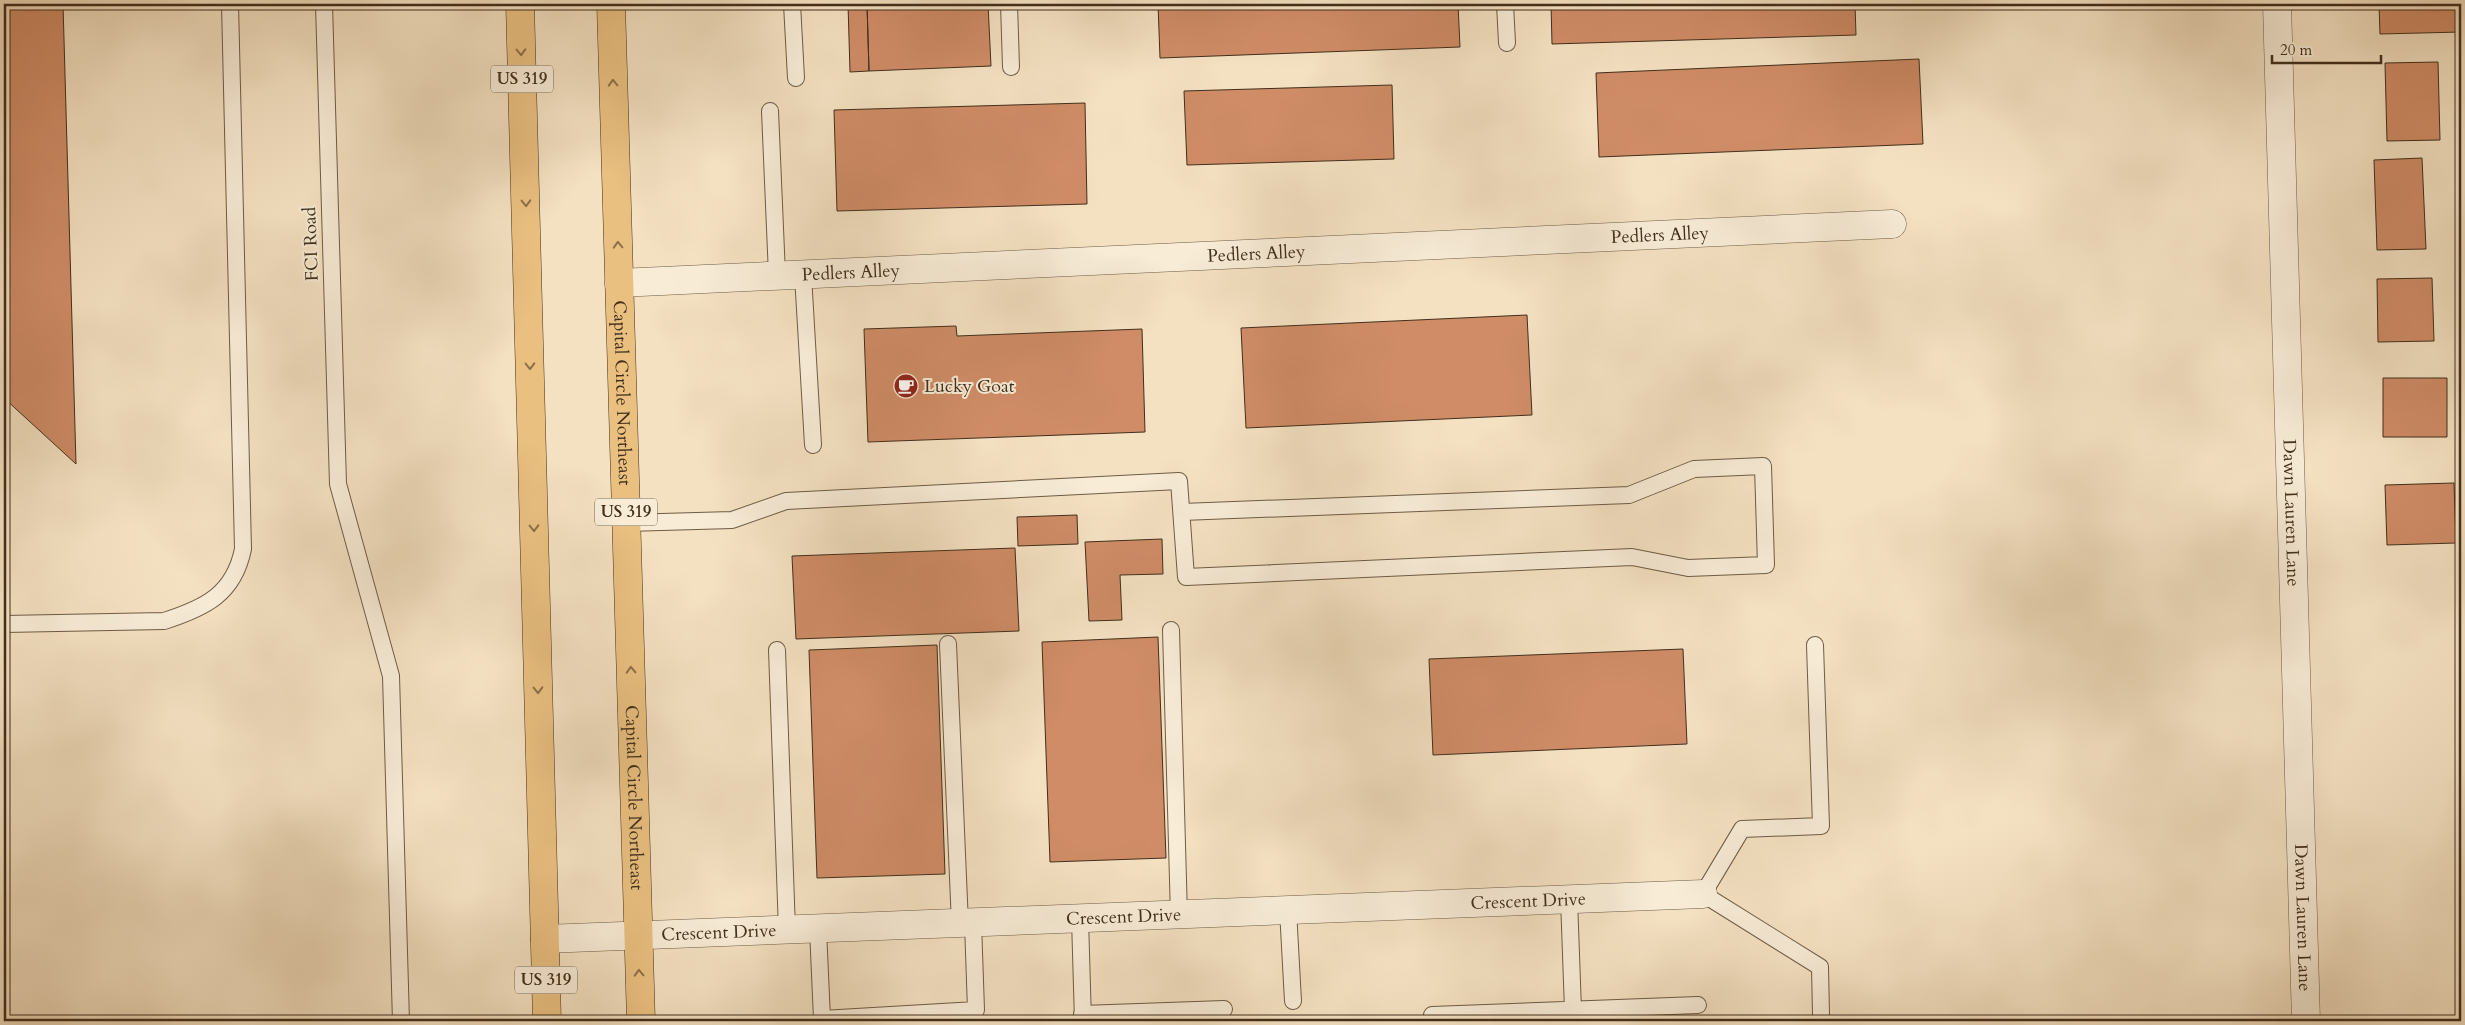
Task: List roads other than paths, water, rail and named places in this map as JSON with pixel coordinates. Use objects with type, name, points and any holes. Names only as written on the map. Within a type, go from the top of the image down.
[{"type":"main road","name":"US 319","points":[[520,4],[547,1021]]},
{"type":"main road","name":"Capital Circle Northeast","points":[[611,4],[641,1021]]},
{"type":"street","name":"Dawn Lauren Lane","points":[[2277,4],[2306,1021]]},
{"type":"street","name":"Pedlers Alley","points":[[619,283],[1892,224]]},
{"type":"street","name":"Crescent Drive","points":[[545,939],[1179,916],[1703,894]]},
{"type":"lane","points":[[4,624],[164,621],[189,613],[211,602],[229,585],[240,566],[244,548],[230,4]]},
{"type":"lane","name":"FCI Road","points":[[324,4],[338,484],[391,676],[401,1021]]},
{"type":"lane","points":[[792,4],[796,78]]},
{"type":"lane","points":[[1009,4],[1010,67]]},
{"type":"lane","points":[[1505,4],[1507,43]]},
{"type":"lane","points":[[770,111],[813,445]]},
{"type":"lane","points":[[626,523],[732,520],[786,501],[1179,481],[1186,577],[1632,557],[1688,568],[1766,565],[1763,466],[1694,469],[1629,495],[1182,512]]},
{"type":"lane","points":[[1171,630],[1179,916]]},
{"type":"lane","points":[[818,929],[822,1019],[976,1010],[966,923],[948,644]]},
{"type":"lane","points":[[1815,645],[1821,826],[1742,829],[1703,894],[1820,967],[1821,1014]]},
{"type":"lane","points":[[777,650],[787,930]]},
{"type":"lane","points":[[1569,899],[1573,1010]]},
{"type":"lane","points":[[1288,910],[1293,1001]]},
{"type":"lane","points":[[1080,919],[1082,1017],[1224,1009]]},
{"type":"lane","points":[[1432,1015],[1698,1005]]},
{"type":"place","name":"Lucky Goat","points":[[906,386]]}]
